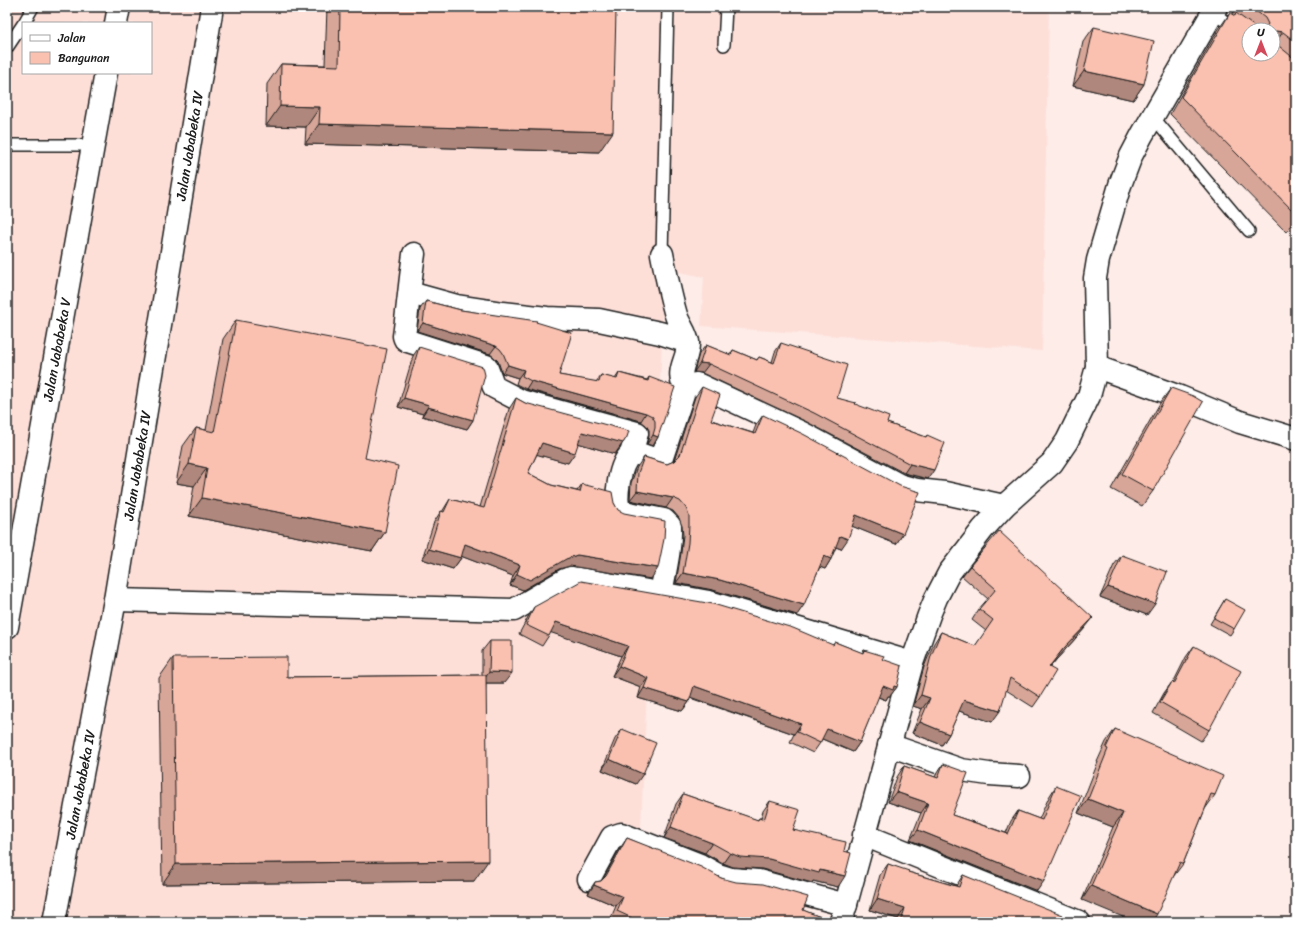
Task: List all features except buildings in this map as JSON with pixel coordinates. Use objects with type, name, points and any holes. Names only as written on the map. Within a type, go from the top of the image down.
[{"type":"street","points":[[116,22],[119,7]]},
{"type":"street","name":"Jalan Jababeka IV","points":[[54,922],[115,600],[212,7]]},
{"type":"street","points":[[589,878],[612,837],[621,834],[700,865],[718,875],[759,881],[844,913],[912,663],[928,616],[950,573],[968,547],[1004,506],[1052,463],[1067,441],[1089,396],[1096,367],[1095,278],[1098,260],[1120,185],[1135,149],[1215,9]]},
{"type":"street","name":"Jalan Jababeka V","points":[[7,627],[10,591],[106,74]]},
{"type":"street","points":[[414,254],[404,336],[405,339],[486,366],[494,387],[521,401],[637,433],[631,454],[623,463],[617,503],[619,511],[664,520],[670,526],[671,536],[668,559],[661,593]]},
{"type":"street","points":[[662,254],[676,316],[686,334],[688,342],[681,374],[685,388]]},
{"type":"street","points":[[410,293],[457,306],[503,313],[547,318],[599,320],[660,333],[688,342]]},
{"type":"street","points":[[1096,367],[1180,397],[1240,422],[1296,439]]},
{"type":"street","points":[[631,454],[639,454],[659,461],[661,460],[685,388],[690,385],[697,384],[747,407],[758,414],[802,433],[899,485],[917,490],[945,493],[1004,506]]},
{"type":"street","points":[[115,600],[514,610],[570,578],[709,602],[912,663]]},
{"type":"street","points":[[889,745],[961,770],[1019,776]]},
{"type":"street","points":[[864,836],[1079,922]]},
{"type":"lane","points":[[24,22],[34,7]]},
{"type":"lane","points":[[662,254],[668,7]]},
{"type":"lane","points":[[724,45],[726,7]]},
{"type":"lane","points":[[1215,9],[1241,33]]},
{"type":"lane","points":[[7,48],[22,26]]},
{"type":"lane","points":[[1153,117],[1249,231]]},
{"type":"lane","points":[[7,146],[92,145]]},
{"type":"shaded area","points":[[7,7],[1049,7],[1042,351],[701,326],[704,277],[665,269],[637,922],[7,922]]},
{"type":"shaded area","points":[[1296,188],[1296,234],[1279,224]]}]
